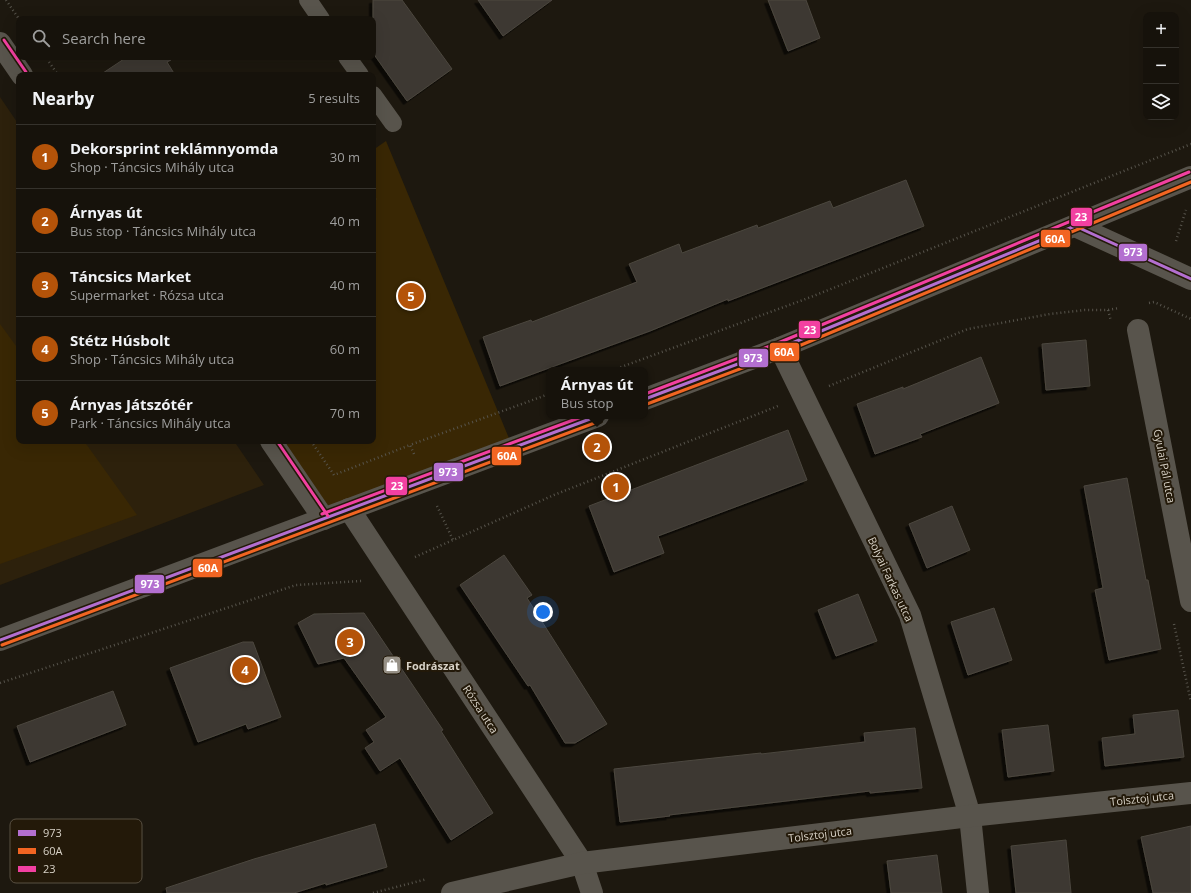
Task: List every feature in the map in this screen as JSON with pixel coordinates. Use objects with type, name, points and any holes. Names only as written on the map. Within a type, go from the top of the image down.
[{"type":"street","points":[[0,43],[20,72]]},
{"type":"street","points":[[648,397],[780,348],[1191,177]]},
{"type":"street","points":[[1075,226],[1191,279]]},
{"type":"street","name":"Gyulai Pál utca","points":[[1138,330],[1191,601]]},
{"type":"street","name":"Bolyai Farkas utca","points":[[780,348],[910,615],[970,816],[978,893]]},
{"type":"street","points":[[0,640],[590,419]]},
{"type":"street","points":[[274,444],[324,519]]},
{"type":"street","name":"Rózsa utca","points":[[349,509],[582,863],[592,893]]},
{"type":"street","name":"Tolsztoj utca","points":[[452,893],[582,863],[970,816],[1191,793]]},
{"type":"lane","points":[[308,0],[319,16]]},
{"type":"lane","points":[[349,60],[358,72]]},
{"type":"lane","points":[[376,99],[393,123]]},
{"type":"path","points":[[6,0],[17,16]]},
{"type":"path","points":[[47,60],[56,72]]},
{"type":"path","points":[[622,367],[811,297],[1191,144]]},
{"type":"path","points":[[1180,211],[1186,208]]},
{"type":"path","points":[[1146,304],[1154,302],[1191,319]]},
{"type":"path","points":[[0,683],[296,585],[370,581],[388,569],[554,495],[968,329],[1050,314],[1123,308]]},
{"type":"path","points":[[313,444],[334,475],[410,445]]},
{"type":"shaded area","points":[[0,97],[16,121],[16,444],[236,444],[264,485],[0,585]]},
{"type":"shaded area","points":[[386,141],[513,448],[324,519],[273,444],[376,444],[376,148]]},
{"type":"shaded area","points":[[0,324],[16,346],[16,444],[86,444],[137,515],[0,564]]},
{"type":"building","points":[[373,0],[402,0],[452,69],[407,101],[376,57],[376,16],[373,16]]},
{"type":"building","points":[[478,0],[552,0],[503,36]]},
{"type":"building","points":[[768,0],[806,0],[820,38],[788,51]]},
{"type":"building","points":[[122,60],[171,60],[167,62],[173,72],[104,72]]},
{"type":"building","points":[[906,180],[924,226],[728,301],[728,299],[650,331],[552,367],[546,367],[546,369],[500,386],[483,337],[531,320],[532,322],[637,282],[629,264],[679,244],[682,253],[757,225],[758,228],[830,201],[833,208]]},
{"type":"building","points":[[1086,340],[1090,386],[1046,390],[1042,344]]},
{"type":"building","points":[[981,357],[999,403],[920,434],[922,437],[875,454],[857,404],[903,387],[903,389]]},
{"type":"building","points":[[788,430],[807,480],[658,536],[664,553],[614,572],[589,506]]},
{"type":"building","points":[[1127,478],[1146,580],[1148,580],[1161,649],[1109,660],[1095,590],[1103,588],[1084,486]]},
{"type":"building","points":[[952,506],[970,550],[927,568],[909,524]]},
{"type":"building","points":[[504,555],[532,595],[527,598],[607,724],[575,743],[565,743],[530,685],[528,686],[460,585]]},
{"type":"building","points":[[858,594],[877,641],[836,656],[818,610]]},
{"type":"building","points":[[994,608],[1012,660],[968,675],[951,622]]},
{"type":"building","points":[[364,613],[443,730],[441,731],[493,813],[451,840],[400,758],[380,771],[365,748],[374,742],[366,730],[386,717],[344,658],[318,664],[298,623],[314,614]]},
{"type":"building","points":[[243,642],[253,642],[281,717],[248,729],[246,724],[198,742],[170,668]]},
{"type":"building","points":[[113,691],[126,725],[30,762],[17,726]]},
{"type":"building","points":[[1178,710],[1184,757],[1105,766],[1102,738],[1135,734],[1133,715]]},
{"type":"building","points":[[1048,725],[1054,771],[1008,777],[1002,730]]},
{"type":"building","points":[[915,728],[922,788],[870,793],[870,791],[620,822],[614,769],[865,742],[864,733]]},
{"type":"building","points":[[375,824],[387,867],[294,893],[167,893],[166,888],[254,859]]},
{"type":"building","points":[[1191,826],[1191,893],[1153,893],[1141,837]]},
{"type":"building","points":[[1066,840],[1071,893],[1016,893],[1011,846]]},
{"type":"building","points":[[937,855],[942,893],[891,893],[887,861]]},
{"type":"transit line","name":"23","points":[[4,40],[16,57]]},
{"type":"transit line","name":"23","points":[[18,60],[26,72]]},
{"type":"transit line","name":"23","points":[[648,393],[778,343],[1189,172]]},
{"type":"transit line","name":"60A","points":[[648,404],[782,353],[1191,182]]},
{"type":"transit line","name":"973","points":[[1075,226],[1191,279]]},
{"type":"transit line","name":"973","points":[[648,398],[780,348],[1075,226]]},
{"type":"transit line","name":"23","points":[[322,514],[576,419]]},
{"type":"transit line","name":"973","points":[[0,640],[590,419]]},
{"type":"transit line","name":"60A","points":[[2,645],[600,421]]},
{"type":"transit line","name":"23","points":[[279,444],[328,516]]},
{"type":"place","name":"Árnyas Játszótér","points":[[411,296]]},
{"type":"place","name":"Árnyas út","points":[[597,447]]},
{"type":"place","name":"Dekorsprint reklámnyomda","points":[[616,487]]},
{"type":"place","name":"Táncsics Market","points":[[350,642]]},
{"type":"place","name":"Fodrászat","points":[[392,665]]},
{"type":"place","name":"Stétz Húsbolt","points":[[245,670]]}]
